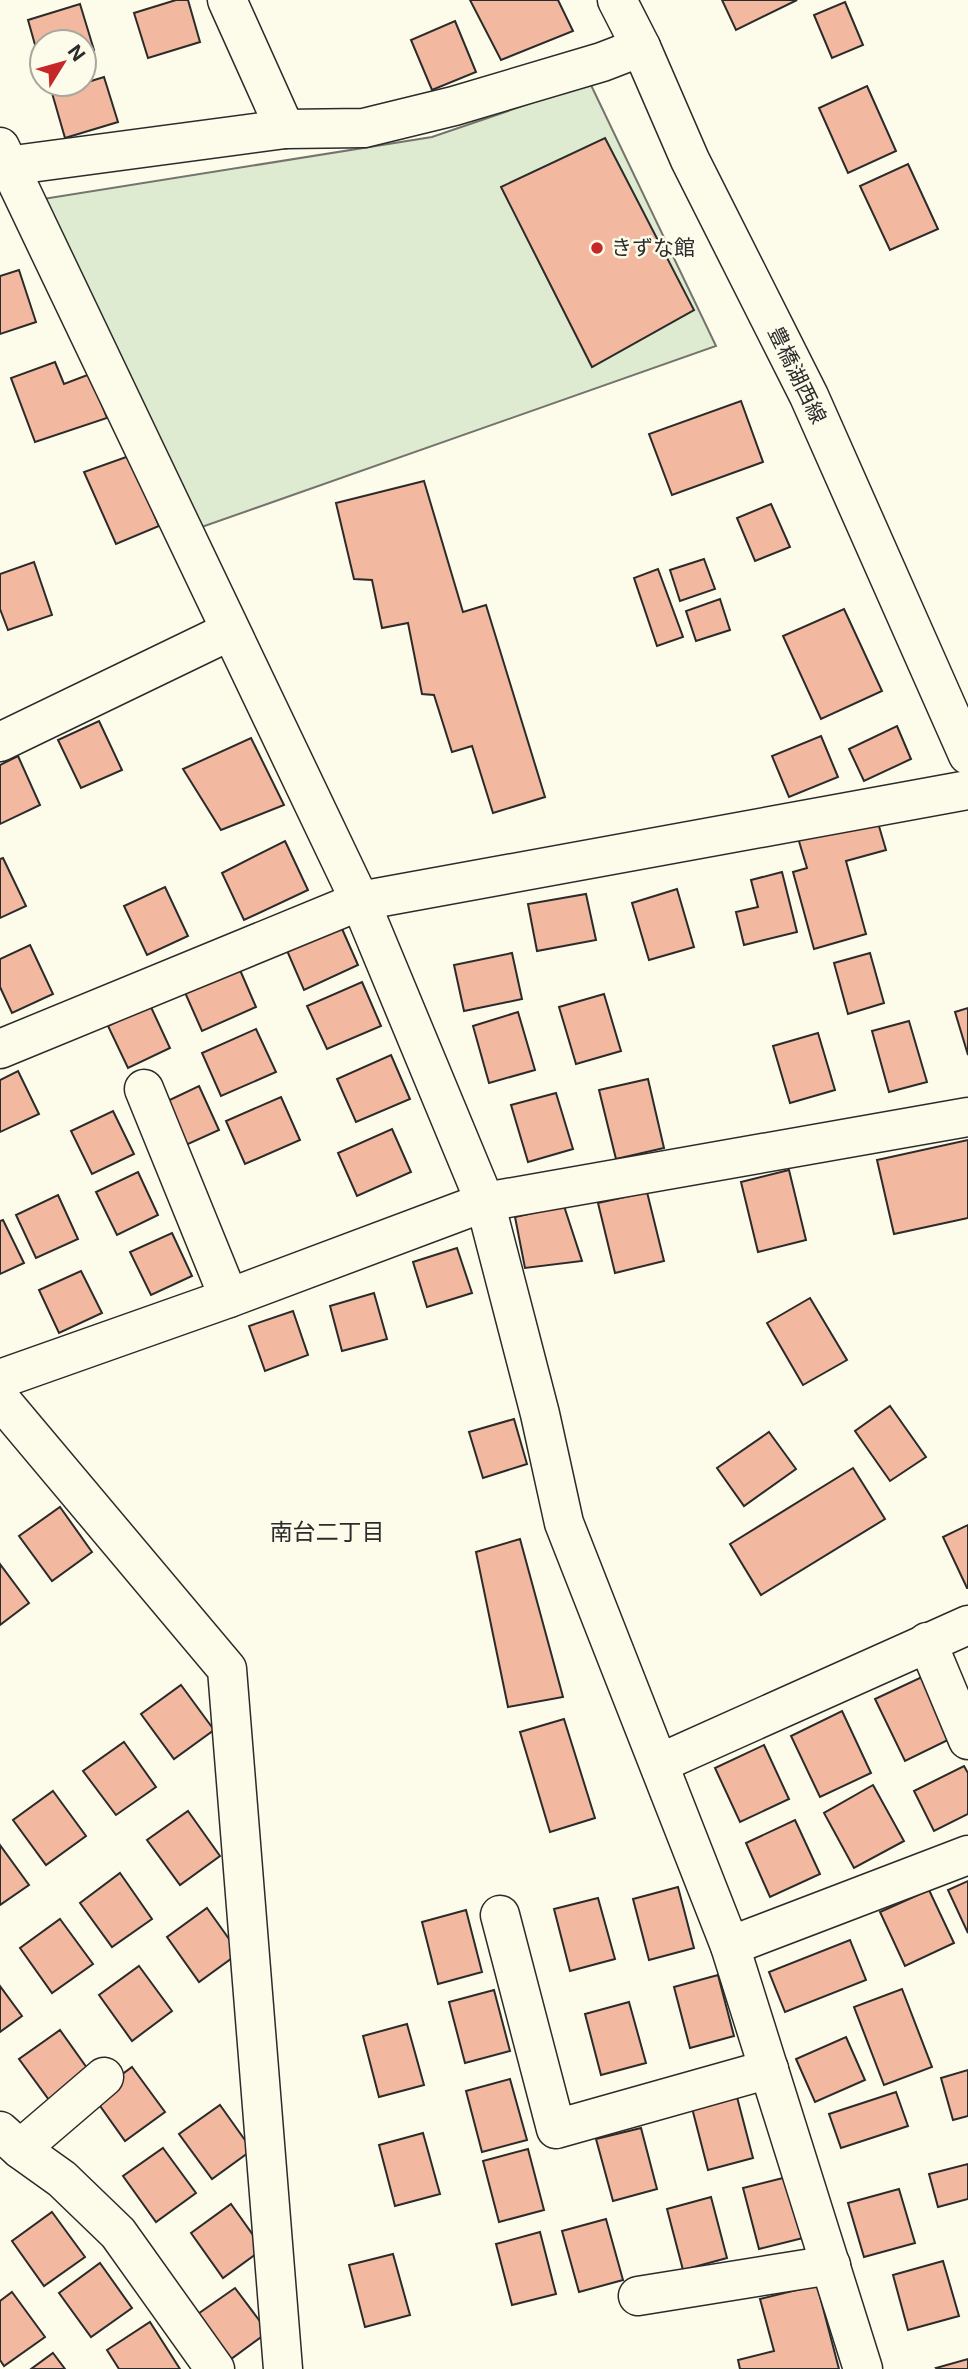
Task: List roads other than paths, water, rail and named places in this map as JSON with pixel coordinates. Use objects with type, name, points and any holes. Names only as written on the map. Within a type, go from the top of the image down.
[{"type":"street","points":[[227,0],[285,129]]},
{"type":"street","name":"豊橋湖西線","points":[[617,0],[641,47],[690,160],[809,396],[968,755]]},
{"type":"street","points":[[641,47],[602,62],[468,102],[364,128],[285,129],[3,160],[360,901],[485,1202],[540,1414],[564,1523],[730,1946],[863,2369]]},
{"type":"street","points":[[0,742],[230,631]]},
{"type":"street","points":[[0,1049],[360,901],[968,790]]},
{"type":"street","points":[[144,1089],[229,1298]]},
{"type":"street","points":[[283,2369],[227,1669],[1,1397],[229,1298],[485,1202],[968,1117]]},
{"type":"street","points":[[660,1763],[968,1625]]},
{"type":"street","points":[[927,1642],[968,1740]]},
{"type":"street","points":[[730,1946],[968,1855]]},
{"type":"street","points":[[500,1915],[556,2129],[769,2069]]},
{"type":"street","points":[[104,2077],[10,2140],[62,2179],[118,2233],[215,2369]]},
{"type":"street","points":[[638,2296],[831,2265]]},
{"type":"place","name":"きずな館","points":[[597,248]]},
{"type":"district","name":"南台二丁目","points":[[327,1532]]}]
